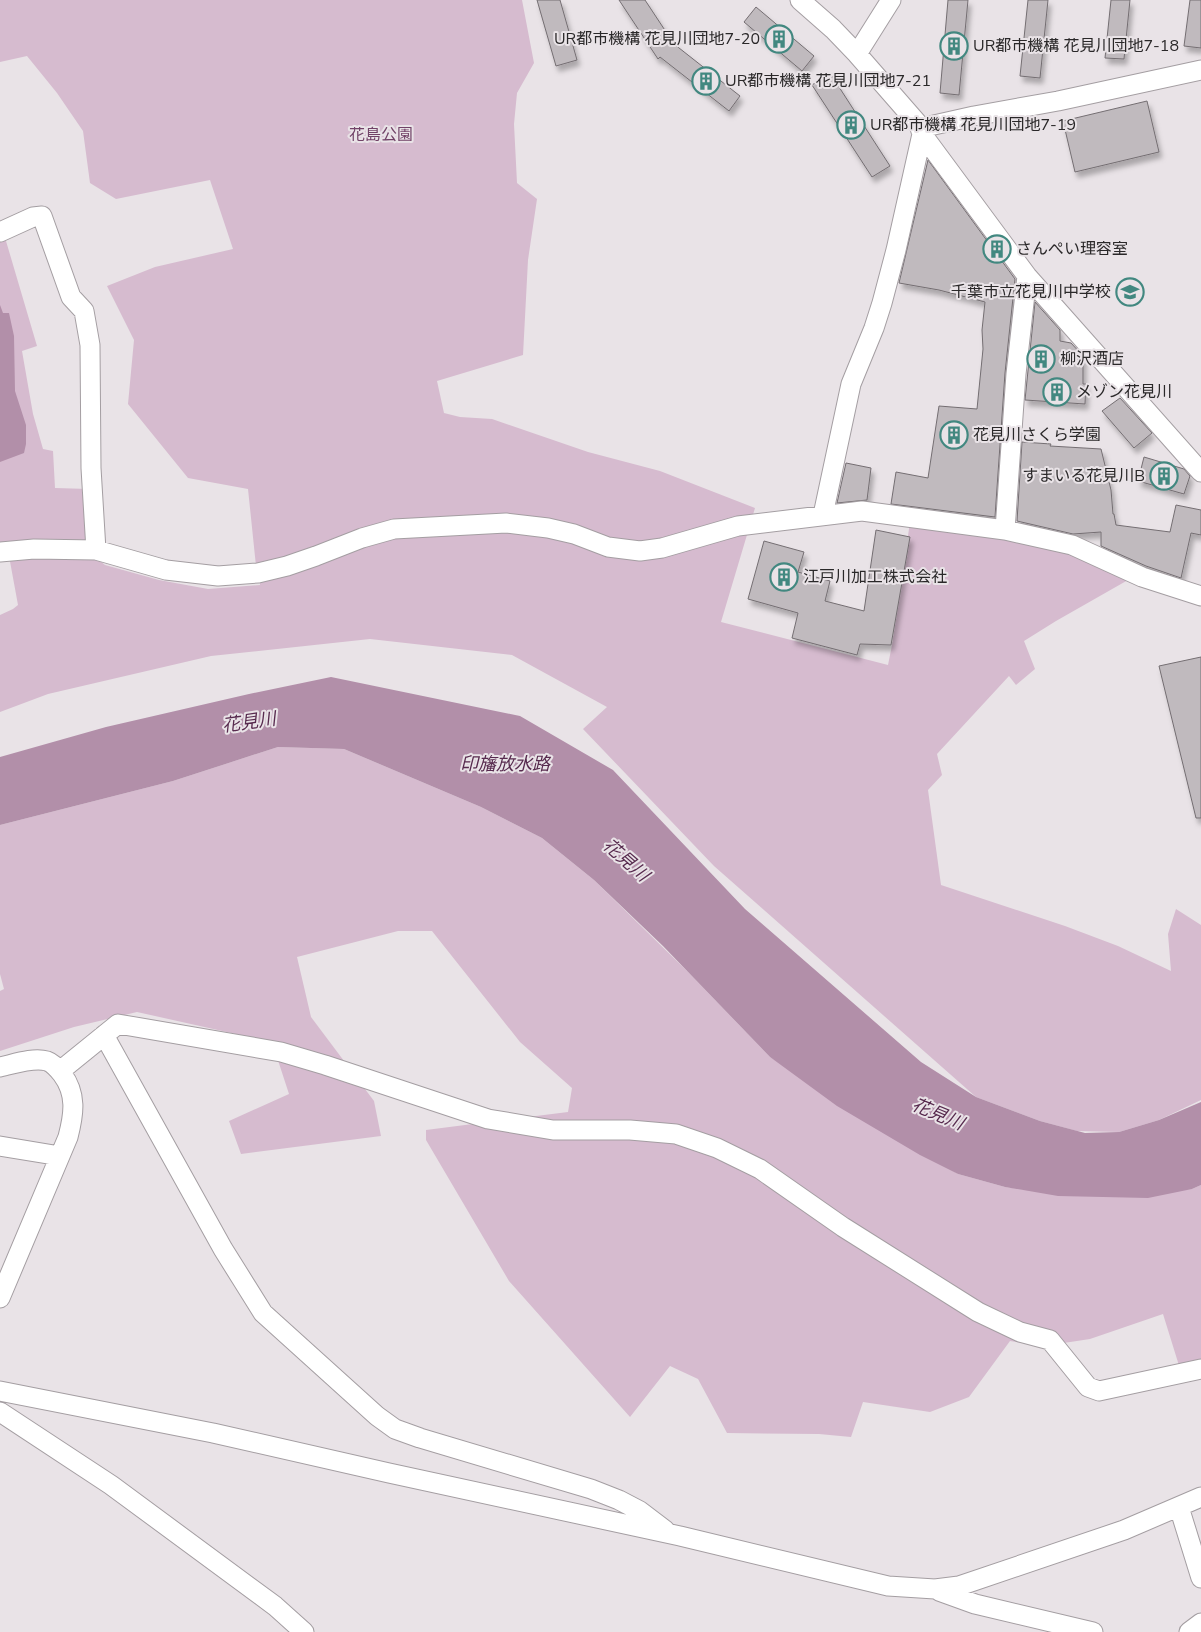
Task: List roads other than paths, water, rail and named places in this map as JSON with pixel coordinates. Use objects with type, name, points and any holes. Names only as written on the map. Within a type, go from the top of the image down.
[{"type":"street","points":[[800,0],[857,54],[920,129],[1027,276],[1201,472]]},
{"type":"street","points":[[857,54],[891,0]]},
{"type":"street","points":[[824,515],[851,384],[874,328],[896,250],[920,129],[925,126],[1058,101],[1201,70]]},
{"type":"street","points":[[0,232],[33,217],[42,216],[71,297],[84,311],[90,345],[91,468],[96,550]]},
{"type":"street","points":[[1005,530],[1016,374],[1027,276]]},
{"type":"street","points":[[0,552],[34,549],[96,550],[166,570],[218,576],[258,573],[287,566],[362,538],[394,529],[506,523],[548,528],[574,534],[608,547],[640,551],[662,548],[738,526],[862,511],[1005,530],[1072,545],[1142,577],[1201,596]]},
{"type":"street","points":[[60,1071],[118,1024],[281,1052],[498,1120],[553,1130],[630,1130],[676,1134],[717,1148],[760,1169],[843,1227],[978,1312],[1020,1332],[1050,1340],[1088,1387],[1099,1390],[1201,1369]]},
{"type":"street","points":[[104,1035],[213,1232],[263,1313],[377,1416],[395,1429],[420,1438],[591,1489],[619,1500],[640,1511],[669,1533]]},
{"type":"street","points":[[0,1067],[33,1061],[48,1061],[60,1071],[71,1088],[74,1102],[74,1116],[70,1130],[0,1298]]},
{"type":"street","points":[[0,1146],[60,1156]]},
{"type":"street","points":[[0,1391],[213,1433],[388,1473],[669,1533],[888,1586],[935,1589],[959,1586],[1124,1530],[1201,1497]]},
{"type":"street","points":[[0,1412],[112,1484],[275,1606],[304,1632]]},
{"type":"street","points":[[1179,1507],[1201,1578]]},
{"type":"street","points":[[935,1589],[975,1604],[1093,1632]]},
{"type":"street","points":[[1189,1632],[1201,1623]]},
{"type":"water","points":[[0,305],[3,313],[9,313],[14,336],[15,391],[26,425],[26,444],[24,453],[0,462]]},
{"type":"water","name":"印旛放水路","points":[[331,677],[520,716],[613,770],[745,909],[921,1062],[976,1097],[1040,1121],[1085,1133],[1119,1132],[1159,1120],[1201,1102],[1201,1185],[1192,1189],[1148,1198],[1058,1196],[1005,1187],[958,1174],[920,1155],[837,1106],[770,1057],[663,946],[594,880],[542,838],[481,807],[344,749],[278,747],[173,781],[0,825],[0,757],[106,727]]},
{"type":"place","name":"UR都市機構 花見川団地7-20","points":[[779,39]]},
{"type":"place","name":"UR都市機構 花見川団地7-18","points":[[954,46]]},
{"type":"place","name":"UR都市機構 花見川団地7-21","points":[[706,81]]},
{"type":"place","name":"UR都市機構 花見川団地7-19","points":[[851,125]]},
{"type":"place","name":"さんぺい理容室","points":[[997,249]]},
{"type":"place","name":"千葉市立花見川中学校","points":[[1130,292]]},
{"type":"place","name":"柳沢酒店","points":[[1041,359]]},
{"type":"place","name":"メゾン花見川","points":[[1057,392]]},
{"type":"place","name":"花見川さくら学園","points":[[954,435]]},
{"type":"place","name":"すまいる花見川B","points":[[1164,476]]},
{"type":"place","name":"江戸川加工株式会社","points":[[784,577]]},
{"type":"park label","name":"花島公園","points":[[381,135]]},
{"type":"water label","name":"花見川","points":[[249,722]]},
{"type":"water label","name":"花見川","points":[[626,860]]},
{"type":"water label","name":"花見川","points":[[938,1114]]}]
